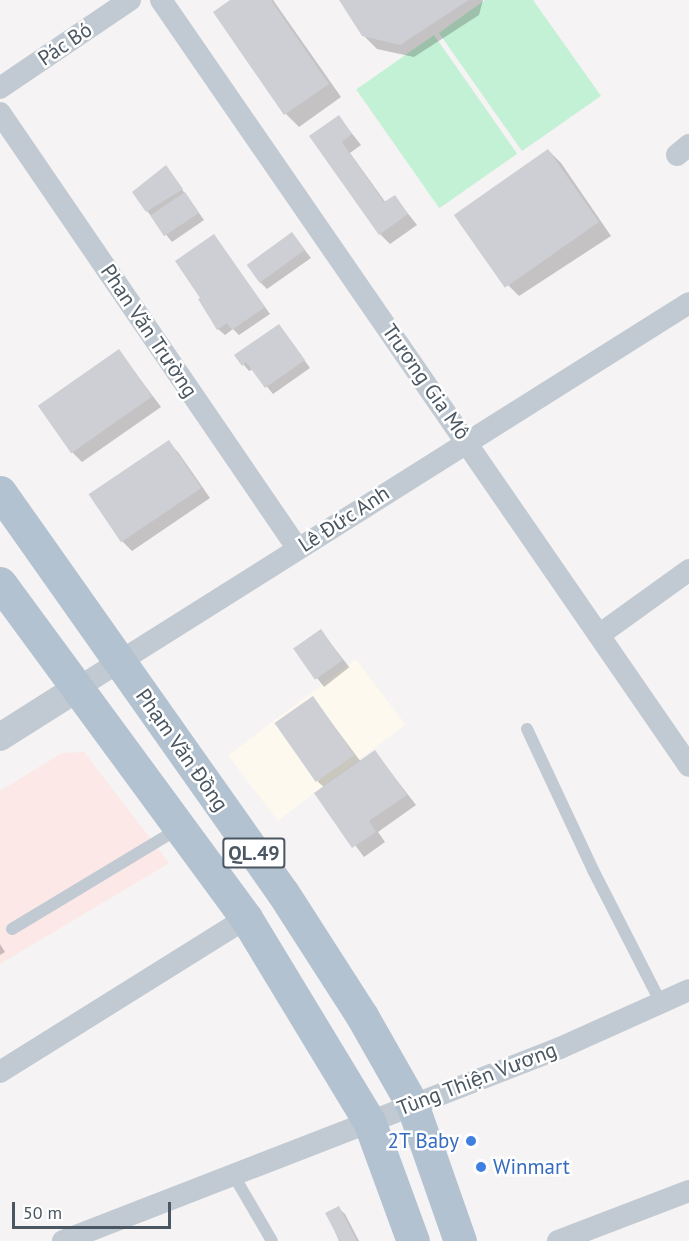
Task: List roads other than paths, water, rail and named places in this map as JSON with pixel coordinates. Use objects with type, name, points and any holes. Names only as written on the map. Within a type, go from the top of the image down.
[{"type":"main road","name":"Phạm Văn Đồng","points":[[0,492],[289,903],[362,1016],[412,1104],[460,1241]]},
{"type":"main road","name":"QL.49","points":[[0,583],[246,918],[369,1121],[413,1241]]},
{"type":"street","name":"Pác Bó","points":[[0,88],[130,0]]},
{"type":"street","name":"Trương Gia Mô","points":[[161,0],[689,766]]},
{"type":"street","name":"Phan Văn Trường","points":[[0,113],[298,549]]},
{"type":"street","name":"Lê Đức Anh","points":[[0,738],[466,441],[689,303]]},
{"type":"street","points":[[599,635],[689,570]]},
{"type":"street","points":[[0,1072],[246,918]]},
{"type":"street","name":"Tùng Thiện Vương","points":[[63,1241],[560,1048],[689,990]]},
{"type":"street","points":[[558,1241],[689,1191]]},
{"type":"lane","points":[[527,729],[592,870],[660,1003]]},
{"type":"lane","points":[[12,928],[179,829]]},
{"type":"lane","points":[[234,1176],[272,1241]]},
{"type":"place","name":"2T Baby","points":[[471,1141]]},
{"type":"place","name":"Winmart","points":[[481,1167]]}]
